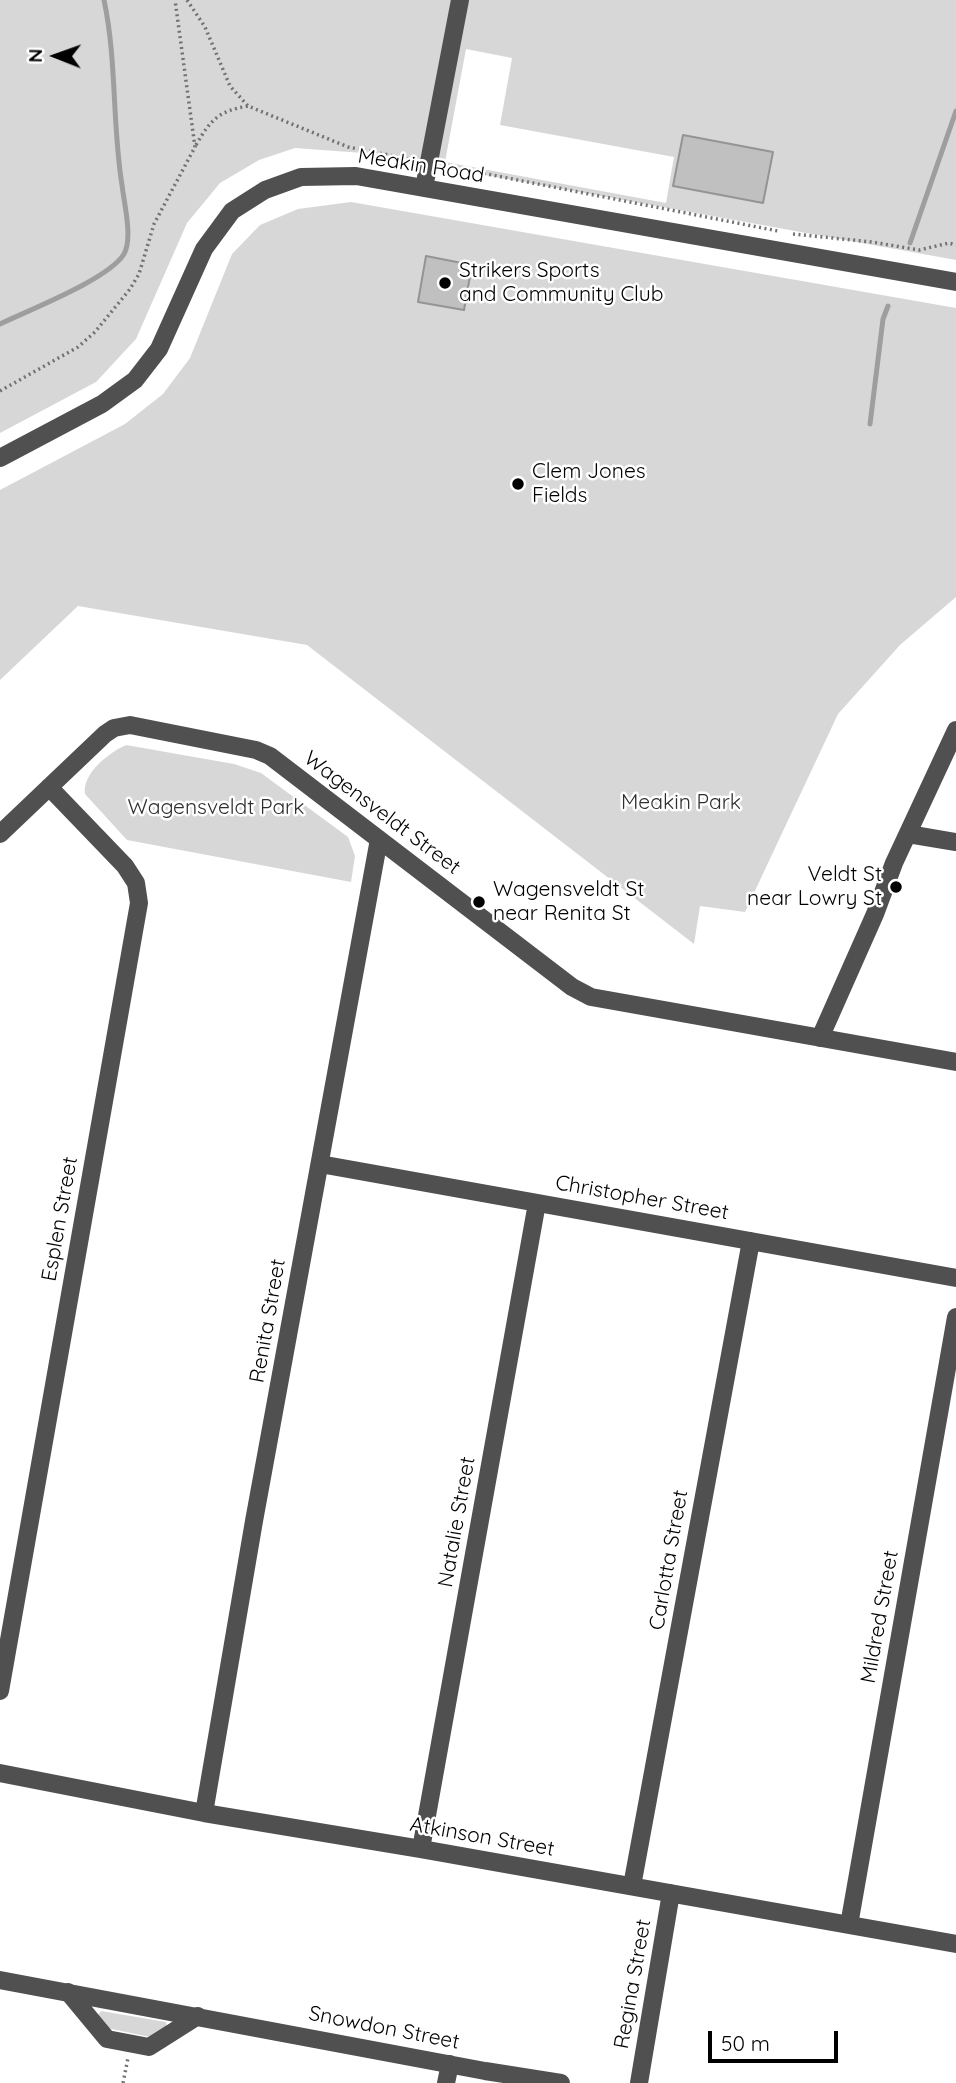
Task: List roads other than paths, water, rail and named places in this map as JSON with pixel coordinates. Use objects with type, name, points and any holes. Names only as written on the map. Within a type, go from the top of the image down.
[{"type":"street","points":[[424,188],[460,0]]},
{"type":"street","name":"Meakin Road","points":[[0,458],[102,404],[135,380],[159,349],[204,250],[232,211],[265,190],[301,177],[356,176],[956,282]]},
{"type":"street","name":"Wagensveldt Street","points":[[0,834],[114,728],[130,725],[256,750],[270,756],[572,987],[591,997],[956,1062]]},
{"type":"street","points":[[820,1038],[875,914],[894,863],[956,730]]},
{"type":"street","name":"Esplen Street","points":[[0,1691],[139,903],[136,883],[125,866],[49,788]]},
{"type":"street","points":[[908,834],[956,842]]},
{"type":"street","name":"Renita Street","points":[[204,1813],[379,839]]},
{"type":"street","name":"Christopher Street","points":[[320,1164],[956,1278]]},
{"type":"street","name":"Natalie Street","points":[[421,1849],[537,1203]]},
{"type":"street","name":"Carlotta Street","points":[[632,1886],[751,1241]]},
{"type":"street","name":"Mildred Street","points":[[849,1925],[956,1317]]},
{"type":"street","name":"Atkinson Street","points":[[0,1773],[204,1813],[956,1944]]},
{"type":"street","name":"Regina Street","points":[[639,2083],[671,1893]]},
{"type":"street","name":"Snowdon Street","points":[[0,1980],[561,2083]]},
{"type":"street","points":[[68,1992],[107,2039],[130,2044],[149,2047],[198,2016]]},
{"type":"street","points":[[446,2083],[450,2064]]},
{"type":"waterway","points":[[0,324],[102,274],[116,264],[127,247],[127,220],[119,162],[111,46],[104,0]]},
{"type":"waterway","points":[[910,243],[956,111]]},
{"type":"waterway","points":[[870,424],[883,319],[888,306]]},
{"type":"place","name":"Strikers Sports and Community Club","points":[[445,283]]},
{"type":"place","name":"Clem Jones Fields","points":[[518,484]]},
{"type":"place","name":"Veldt St near Lowry St","points":[[896,887]]},
{"type":"place","name":"Wagensveldt St near Renita St","points":[[479,902]]},
{"type":"park label","name":"Meakin Park","points":[[681,803]]},
{"type":"park label","name":"Wagensveldt Park","points":[[216,808]]}]
